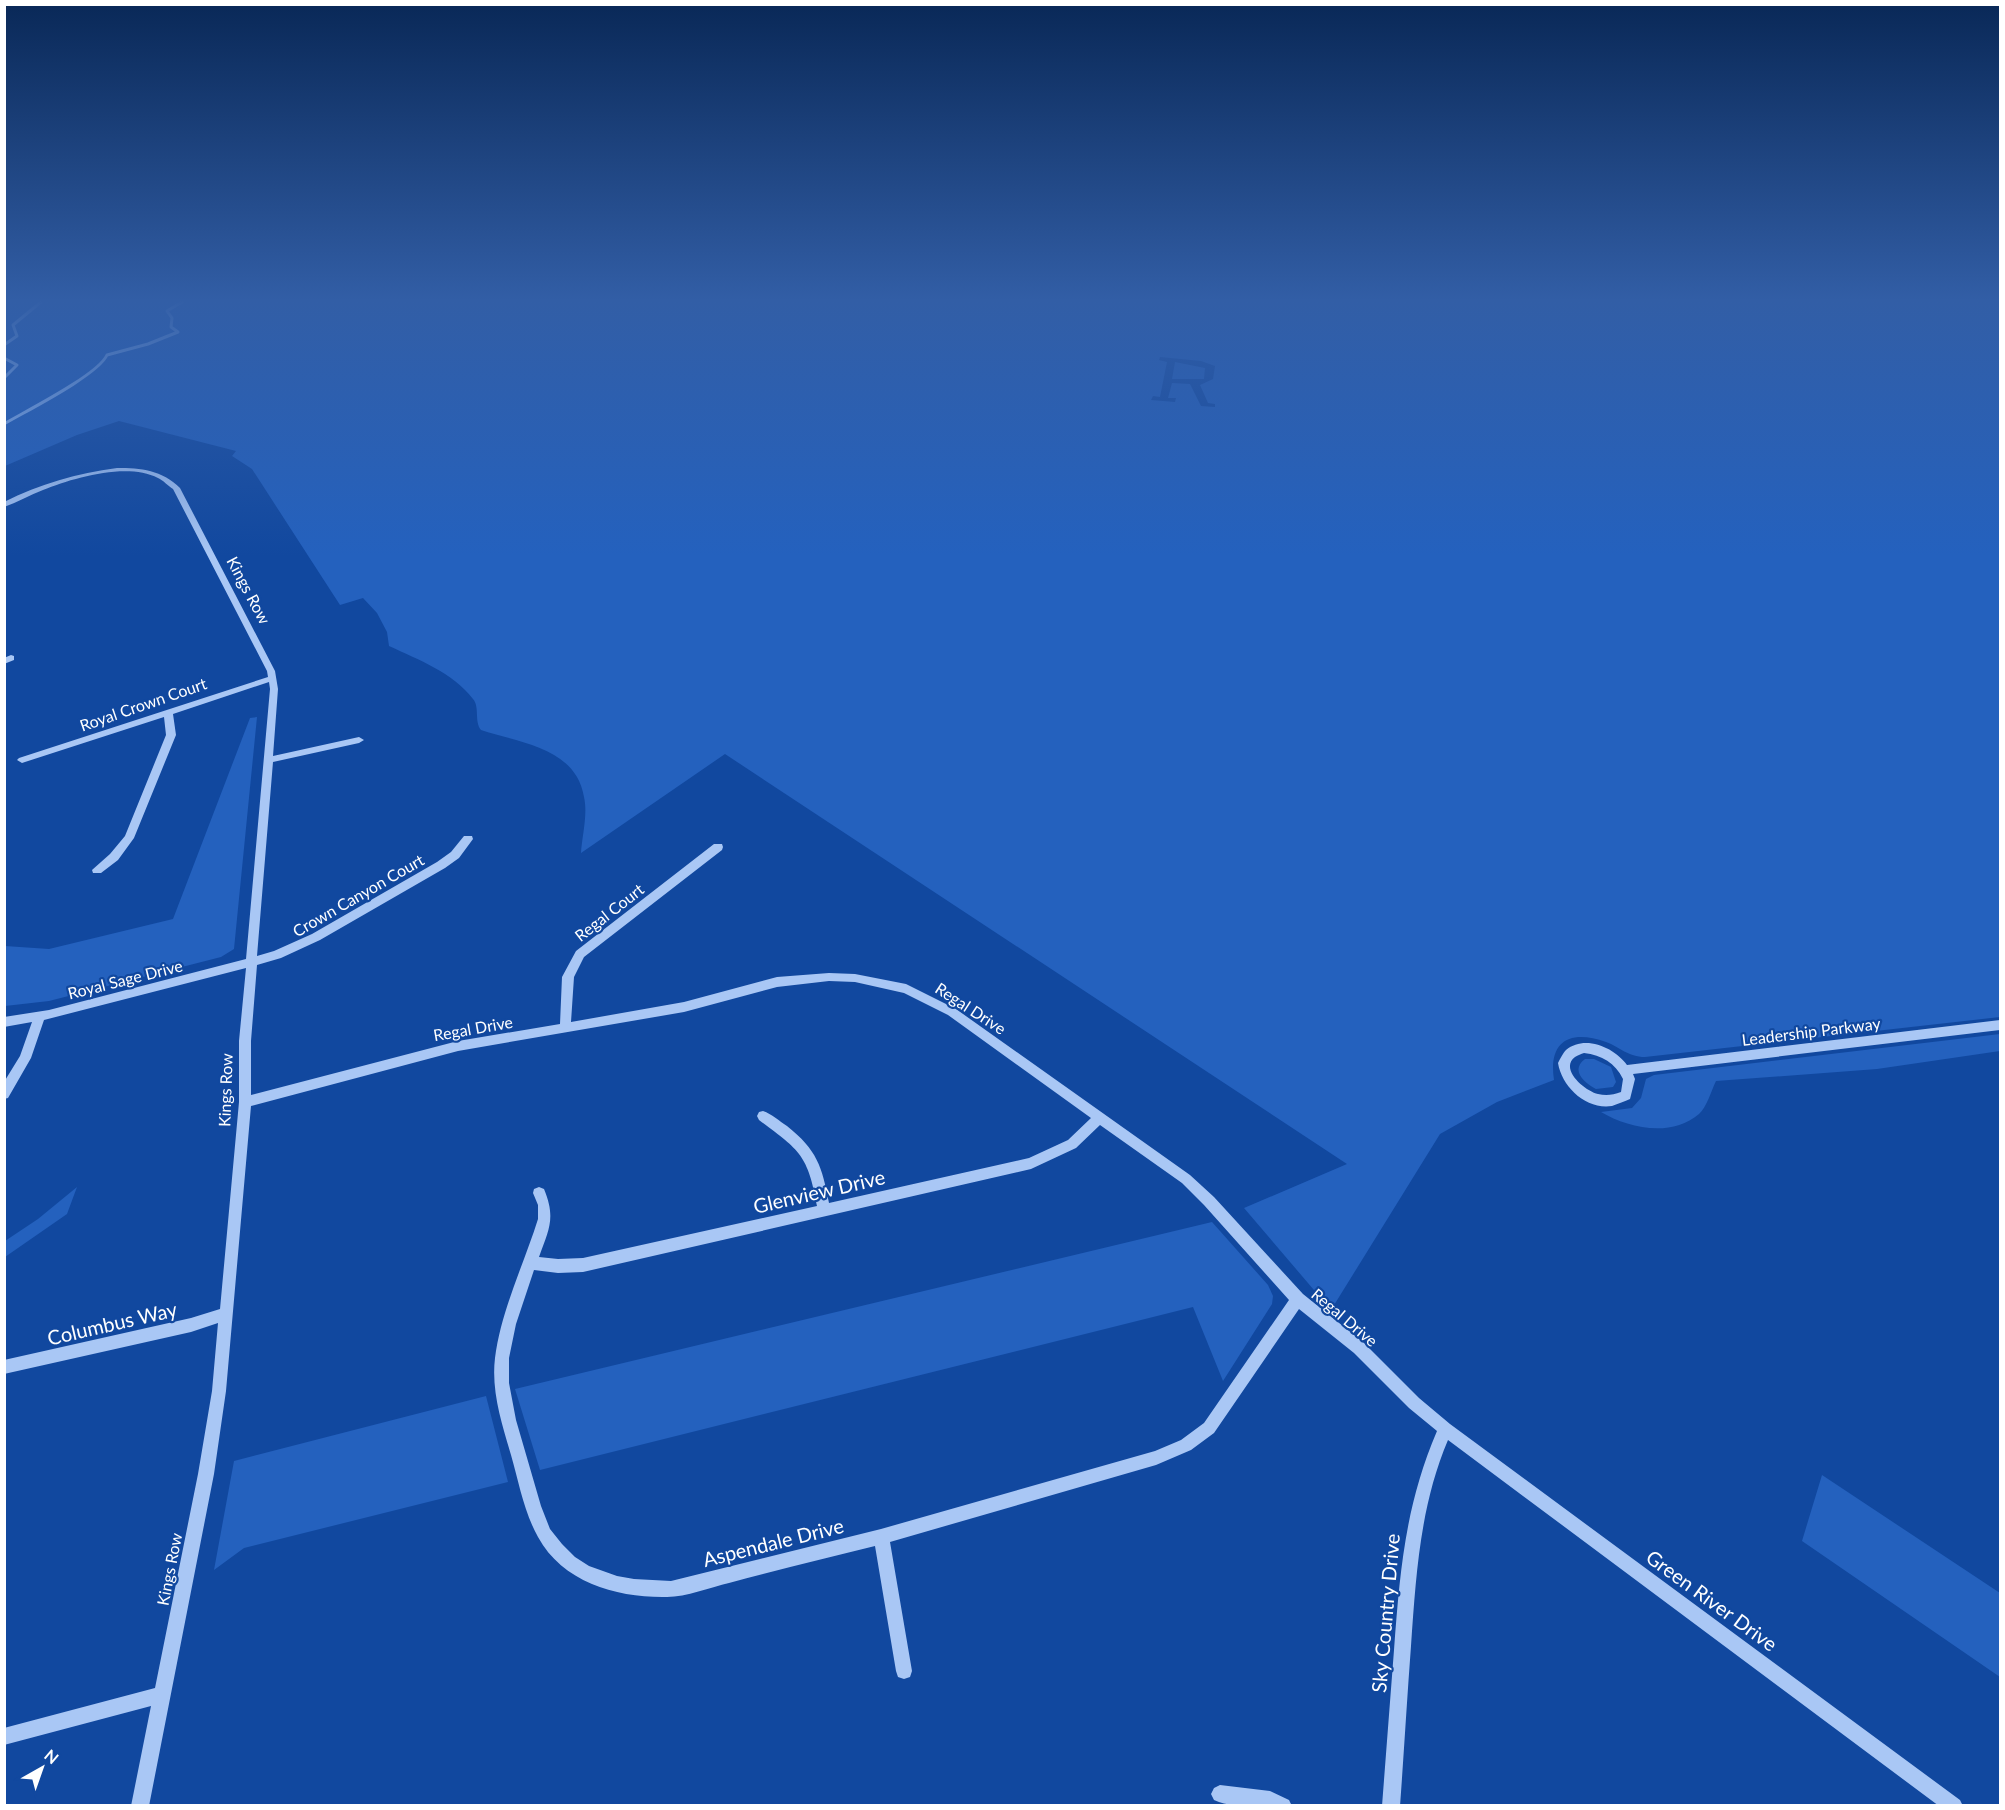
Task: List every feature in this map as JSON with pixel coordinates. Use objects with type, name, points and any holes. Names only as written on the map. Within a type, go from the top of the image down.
[{"type":"street","name":"Kings Row","points":[[4,505],[42,487],[85,475],[117,471],[143,472],[171,483],[273,678],[253,963],[245,1041],[245,1102],[219,1391],[206,1474],[140,1806]]},
{"type":"street","name":"Royal Crown Court","points":[[22,760],[273,678]]},
{"type":"street","points":[[97,870],[114,857],[129,838],[171,735],[172,723],[168,711]]},
{"type":"street","points":[[268,760],[359,740]]},
{"type":"street","name":"Crown Canyon Court","points":[[253,963],[299,947],[441,865],[455,855],[468,839]]},
{"type":"street","name":"Regal Court","points":[[565,1028],[568,977],[580,954],[718,847]]},
{"type":"street","name":"Royal Sage Drive","points":[[4,1022],[40,1017],[253,963]]},
{"type":"street","name":"Regal Drive","points":[[245,1102],[426,1053],[684,1007],[802,978],[848,978],[881,982],[929,999],[952,1012],[1186,1179],[1209,1200],[1298,1299],[1359,1348],[1414,1403],[1445,1429]]},
{"type":"street","points":[[4,1094],[25,1058],[40,1017]]},
{"type":"street","name":"Leadership Parkway","points":[[1626,1070],[2001,1025]]},
{"type":"street","points":[[1583,1048],[1602,1051],[1626,1070],[1629,1088],[1626,1095],[1610,1101],[1599,1101],[1570,1083],[1564,1066],[1569,1053],[1583,1048]]},
{"type":"street","points":[[763,1116],[799,1142],[811,1155],[817,1170],[824,1209]]},
{"type":"street","name":"Glenview Drive","points":[[532,1263],[558,1266],[583,1265],[1031,1162],[1072,1144],[1100,1117]]},
{"type":"street","name":"Aspendale Drive","points":[[539,1192],[545,1219],[508,1333],[502,1359],[502,1386],[512,1433],[534,1508],[545,1533],[568,1560],[584,1572],[610,1584],[641,1590],[671,1589],[881,1537],[1156,1458],[1186,1445],[1209,1428],[1298,1299]]},
{"type":"street","name":"Columbus Way","points":[[4,1367],[191,1325],[227,1313]]},
{"type":"street","name":"Sky Country Drive","points":[[1391,1806],[1410,1546],[1421,1491],[1430,1462],[1445,1429]]},
{"type":"street","name":"Green River Drive","points":[[1445,1429],[1954,1806]]},
{"type":"street","points":[[881,1537],[904,1671]]},
{"type":"street","points":[[4,1737],[162,1695]]},
{"type":"street","points":[[1220,1794],[1270,1800],[1283,1806]]},
{"type":"shaded area","points":[[5,386],[1162,386],[1160,397],[1153,396],[1151,400],[1175,402],[1176,398],[1168,398],[1171,386],[1191,386],[1201,406],[1215,407],[1215,404],[1208,403],[1201,386],[2000,386],[2000,1017],[1645,1057],[1634,1055],[1593,1038],[1572,1038],[1558,1047],[1553,1067],[1554,1080],[1497,1102],[1440,1134],[1331,1310],[1244,1208],[1347,1164],[725,754],[581,853],[585,804],[579,781],[570,768],[544,750],[481,730],[475,702],[465,690],[445,674],[389,646],[387,632],[377,613],[363,598],[340,605],[252,469],[232,456],[236,451],[119,421],[77,435],[5,466]]},
{"type":"shaded area","points":[[257,717],[234,949],[221,957],[49,1001],[5,1006],[5,946],[49,949],[173,919],[250,718]]},
{"type":"shaded area","points":[[2000,1034],[2000,1051],[1877,1069],[1716,1081],[1702,1111],[1676,1126],[1650,1128],[1636,1126],[1601,1112],[1632,1108],[1641,1098],[1646,1079],[1654,1075]]},
{"type":"shaded area","points":[[1585,1059],[1594,1059],[1611,1067],[1616,1082],[1613,1087],[1596,1089],[1583,1080],[1579,1067]]},
{"type":"shaded area","points":[[77,1187],[67,1214],[5,1257],[5,1241],[38,1219]]},
{"type":"shaded area","points":[[1212,1222],[1268,1285],[1273,1296],[1272,1304],[1223,1381],[1193,1307],[540,1470],[515,1389]]},
{"type":"shaded area","points":[[486,1396],[508,1482],[244,1548],[214,1570],[234,1461]]},
{"type":"shaded area","points":[[1822,1475],[2000,1593],[2000,1677],[1802,1541]]},
{"type":"waterway","points":[[4,424],[69,386]]}]
